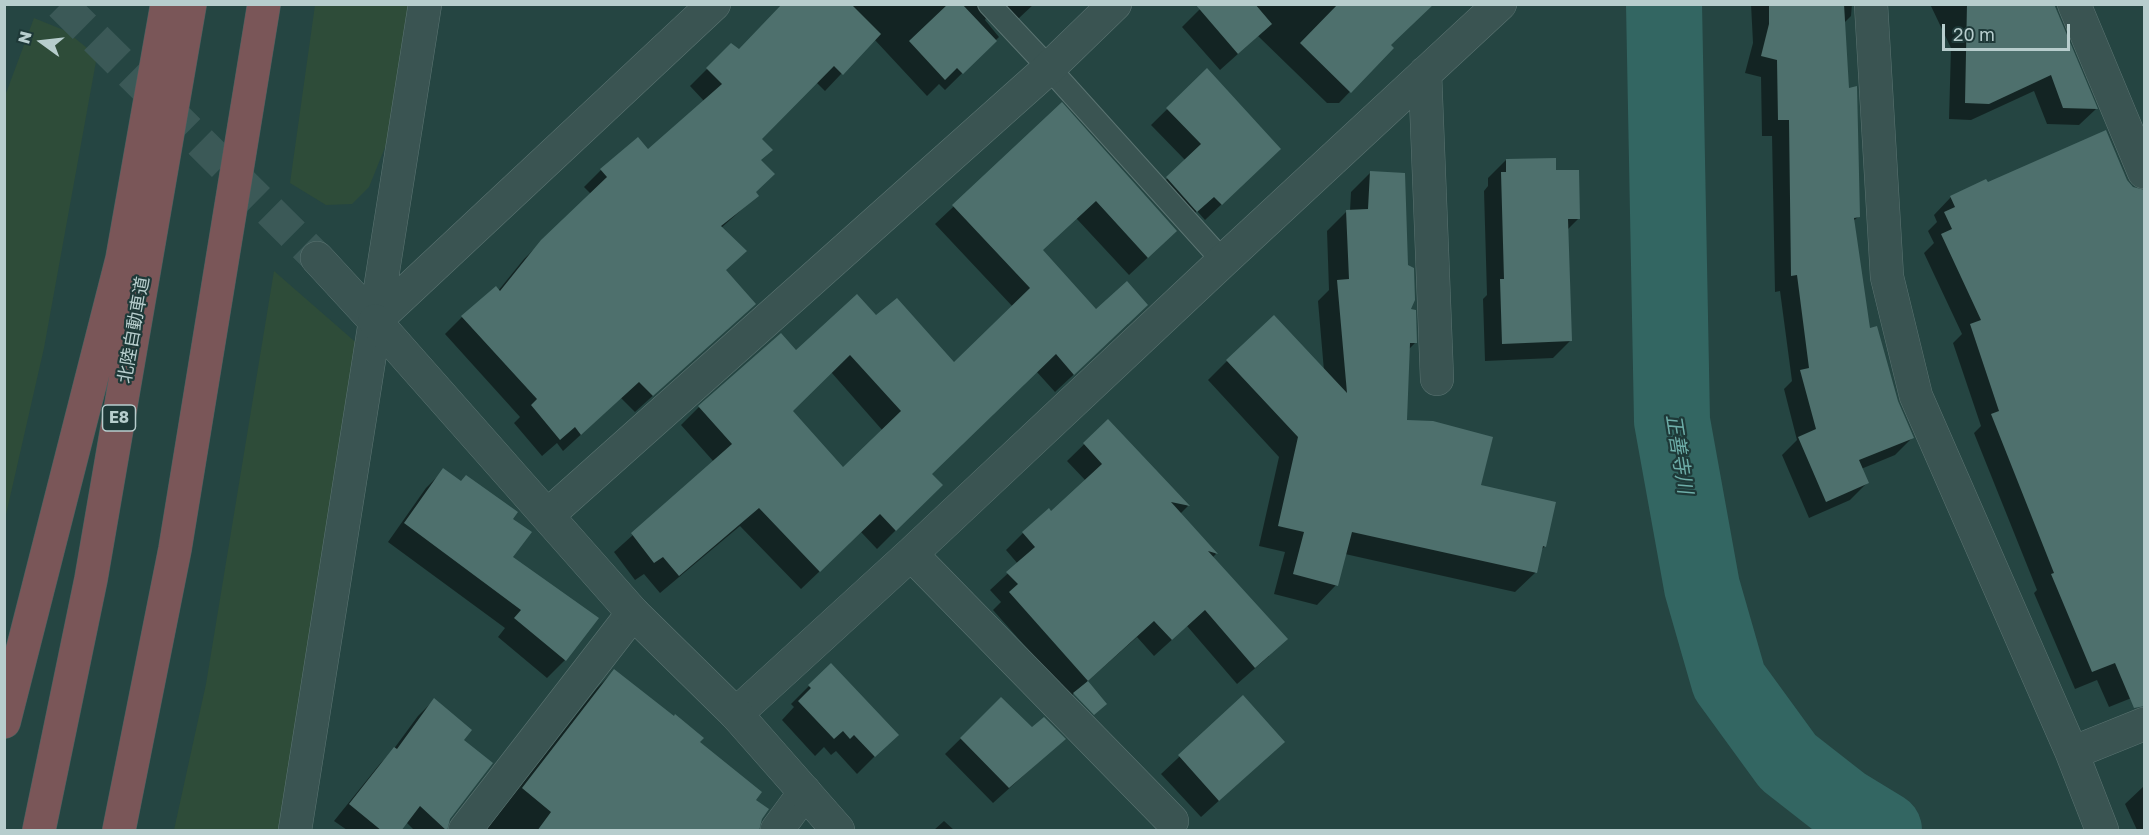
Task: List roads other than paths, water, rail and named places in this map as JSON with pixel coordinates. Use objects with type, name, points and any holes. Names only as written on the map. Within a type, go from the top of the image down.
[{"type":"highway","points":[[4,722],[122,259],[167,4]]},
{"type":"highway","name":"北陸自動車道","points":[[39,831],[91,579],[190,4]]},
{"type":"highway","points":[[119,831],[175,549],[264,4]]},
{"type":"street","points":[[296,831],[425,4]]},
{"type":"street","points":[[375,321],[714,4]]},
{"type":"street","points":[[548,515],[1049,68],[1115,4]]},
{"type":"street","points":[[736,714],[911,554],[1500,4]]},
{"type":"street","points":[[1871,4],[1887,277],[1916,396],[2072,753],[2102,831]]},
{"type":"street","points":[[2074,4],[2145,172]]},
{"type":"street","points":[[1425,73],[1437,379]]},
{"type":"street","points":[[317,258],[633,612],[736,714],[838,831]]},
{"type":"street","points":[[911,554],[1172,821]]},
{"type":"street","points":[[465,831],[633,612]]},
{"type":"street","points":[[2072,753],[2145,724]]},
{"type":"street","points":[[777,831],[805,792]]},
{"type":"lane","points":[[989,4],[1223,261]]},
{"type":"waterway","name":"正善寺川","points":[[1664,4],[1672,421],[1702,587],[1729,681],[1788,762],[1843,805],[1884,830]]},
{"type":"tunnel","points":[[61,4],[317,258]]}]
